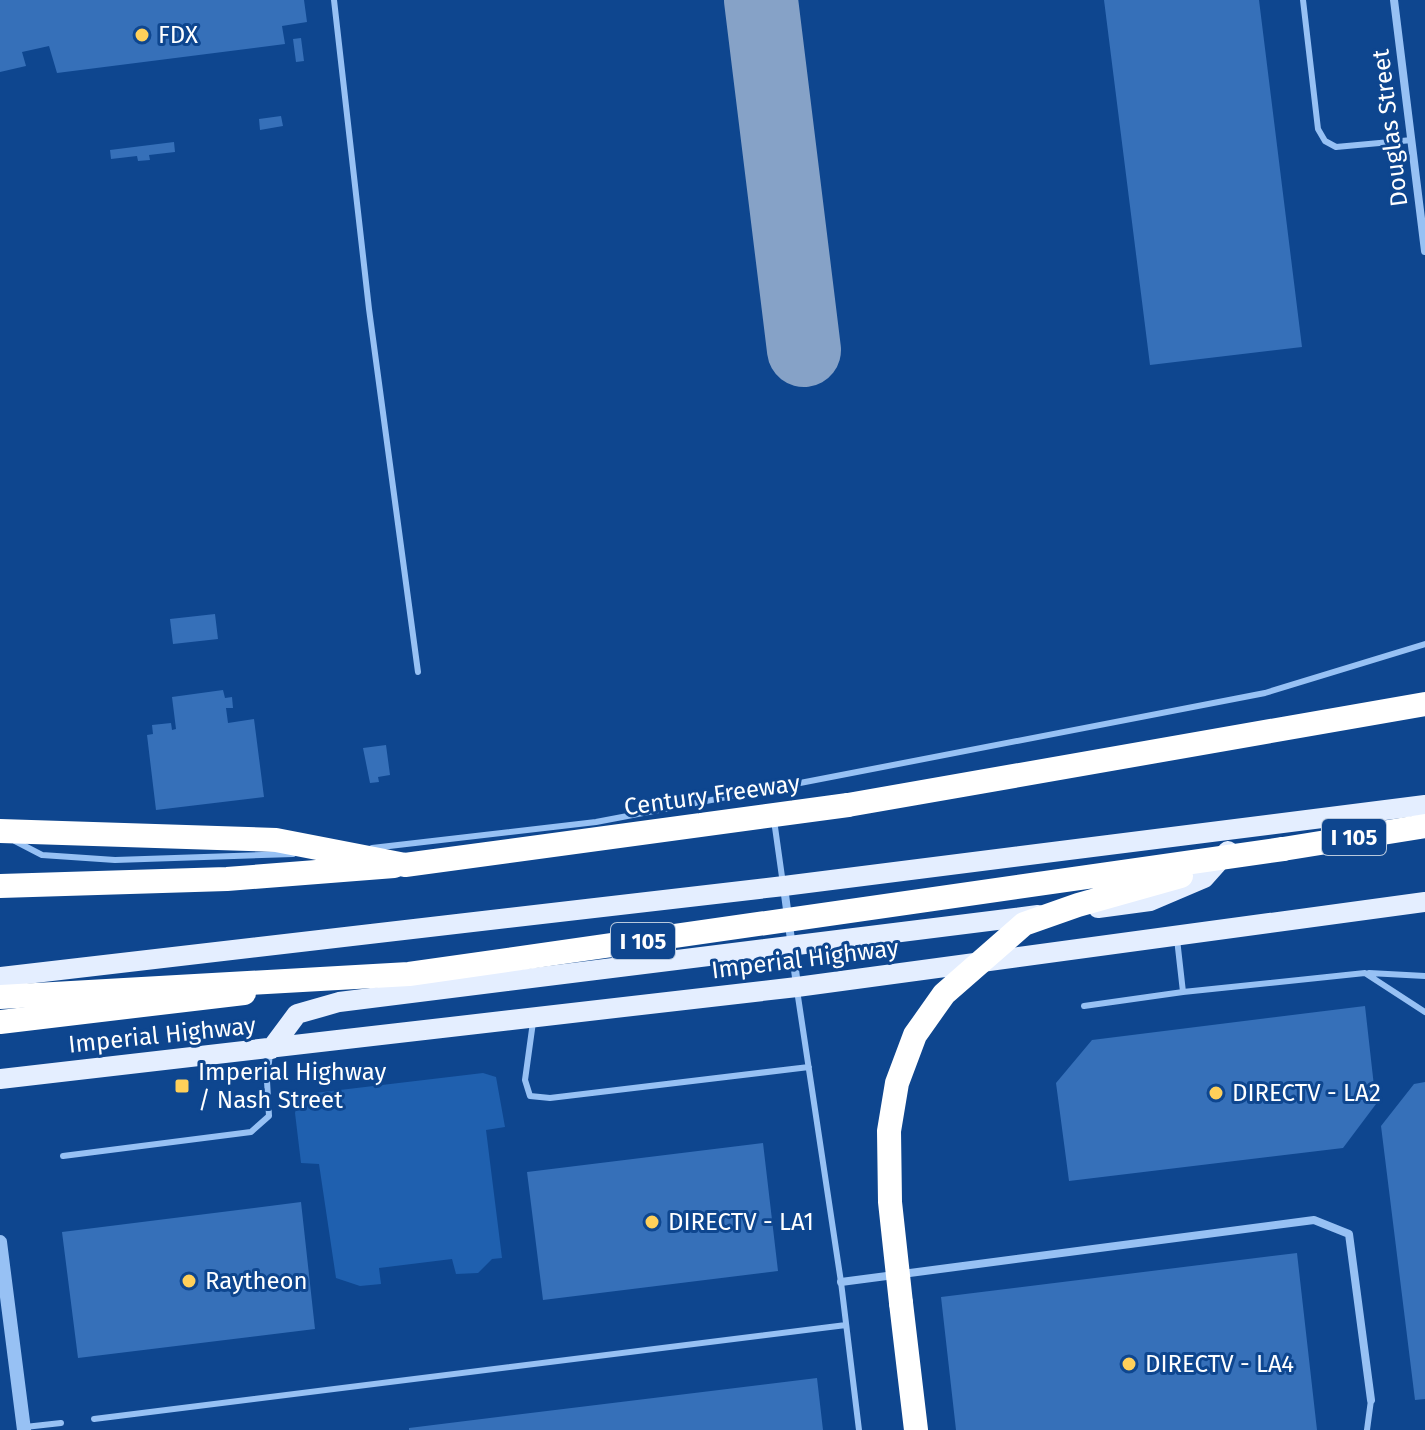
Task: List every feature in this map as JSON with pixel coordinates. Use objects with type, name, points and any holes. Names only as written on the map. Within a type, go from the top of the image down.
[{"type":"highway","name":"Century Freeway","points":[[0,886],[227,879],[405,865],[848,805],[1425,704]]},
{"type":"highway","name":"I 105","points":[[0,997],[409,974],[1425,826]]},
{"type":"highway","points":[[4,829],[276,840],[405,865]]},
{"type":"highway","points":[[916,1430],[890,1202],[889,1131],[897,1083],[915,1035],[944,994],[1024,924],[1078,905],[1283,849]]},
{"type":"highway","points":[[0,1022],[409,974]]},
{"type":"main road","points":[[0,977],[784,886],[1425,805]]},
{"type":"main road","points":[[271,1049],[297,1014],[339,1002],[1150,901],[1204,878],[1228,851],[1239,829]]},
{"type":"main road","name":"Imperial Highway","points":[[0,1079],[797,987],[1425,902]]},
{"type":"street","name":"Douglas Street","points":[[1394,0],[1425,251]]},
{"type":"street","points":[[784,886],[797,987]]},
{"type":"street","points":[[841,1282],[1314,1220],[1349,1234],[1371,1400]]},
{"type":"street","points":[[0,1242],[5,1320],[24,1429]]},
{"type":"lane","points":[[334,0],[369,309],[418,672]]},
{"type":"lane","points":[[1303,0],[1318,129],[1325,141],[1336,147],[1412,140]]},
{"type":"lane","points":[[4,829],[15,841],[42,855],[115,860],[379,848],[596,822],[1265,693],[1425,644]]},
{"type":"lane","points":[[769,789],[784,886]]},
{"type":"lane","points":[[1176,936],[1183,992]]},
{"type":"lane","points":[[1365,973],[1425,1012]]},
{"type":"lane","points":[[1084,1006],[1365,973],[1425,976]]},
{"type":"lane","points":[[797,987],[841,1282],[859,1430]]},
{"type":"lane","points":[[534,1018],[525,1080],[530,1096],[550,1098],[809,1067]]},
{"type":"lane","points":[[63,1156],[251,1132],[269,1116],[267,1081],[271,1049]]},
{"type":"lane","points":[[94,1419],[846,1325]]},
{"type":"lane","points":[[1367,1430],[1371,1400]]},
{"type":"lane","points":[[24,1429],[61,1423]]},
{"type":"shaded area","points":[[483,1073],[496,1077],[505,1127],[486,1130],[502,1258],[492,1259],[478,1273],[456,1274],[452,1259],[379,1268],[381,1284],[360,1286],[336,1278],[319,1164],[301,1163],[295,1113],[299,1099],[306,1094]]},
{"type":"building","name":"FDX","points":[[0,0],[304,0],[307,22],[282,26],[285,44],[57,73],[49,46],[22,52],[26,66],[0,72]]},
{"type":"building","points":[[1104,0],[1259,0],[1302,347],[1150,365]]},
{"type":"building","points":[[301,38],[304,61],[296,62],[293,39]]},
{"type":"building","points":[[281,116],[283,126],[260,130],[259,119]]},
{"type":"building","points":[[174,142],[175,152],[149,155],[150,160],[138,161],[137,156],[111,159],[110,150]]},
{"type":"building","points":[[215,614],[218,639],[173,644],[170,619]]},
{"type":"building","points":[[223,690],[225,698],[232,697],[233,708],[226,708],[228,723],[254,719],[264,797],[156,810],[147,735],[153,734],[152,725],[171,723],[172,730],[176,729],[172,697]]},
{"type":"building","points":[[386,745],[390,775],[378,777],[379,782],[370,783],[363,748]]},
{"type":"building","name":"DIRECTV - LA2","points":[[1365,1006],[1376,1104],[1343,1148],[1069,1181],[1056,1083],[1092,1040]]},
{"type":"building","points":[[1425,1082],[1425,1399],[1415,1400],[1381,1126],[1414,1084]]},
{"type":"building","name":"DIRECTV - LA1","points":[[763,1143],[778,1271],[543,1300],[527,1172]]},
{"type":"building","name":"Raytheon","points":[[301,1202],[315,1329],[78,1358],[62,1232]]},
{"type":"building","name":"DIRECTV - LA4","points":[[1297,1253],[1317,1430],[956,1430],[941,1297]]},
{"type":"building","points":[[817,1378],[823,1430],[409,1430],[409,1428]]},
{"type":"taxiway","points":[[761,0],[804,350]]},
{"type":"place","name":"FDX","points":[[142,35]]},
{"type":"place","name":"Imperial Highway / Nash Street","points":[[182,1086]]},
{"type":"place","name":"DIRECTV - LA2","points":[[1216,1093]]},
{"type":"place","name":"DIRECTV - LA1","points":[[652,1222]]},
{"type":"place","name":"Raytheon","points":[[189,1281]]},
{"type":"place","name":"DIRECTV - LA4","points":[[1129,1364]]}]
